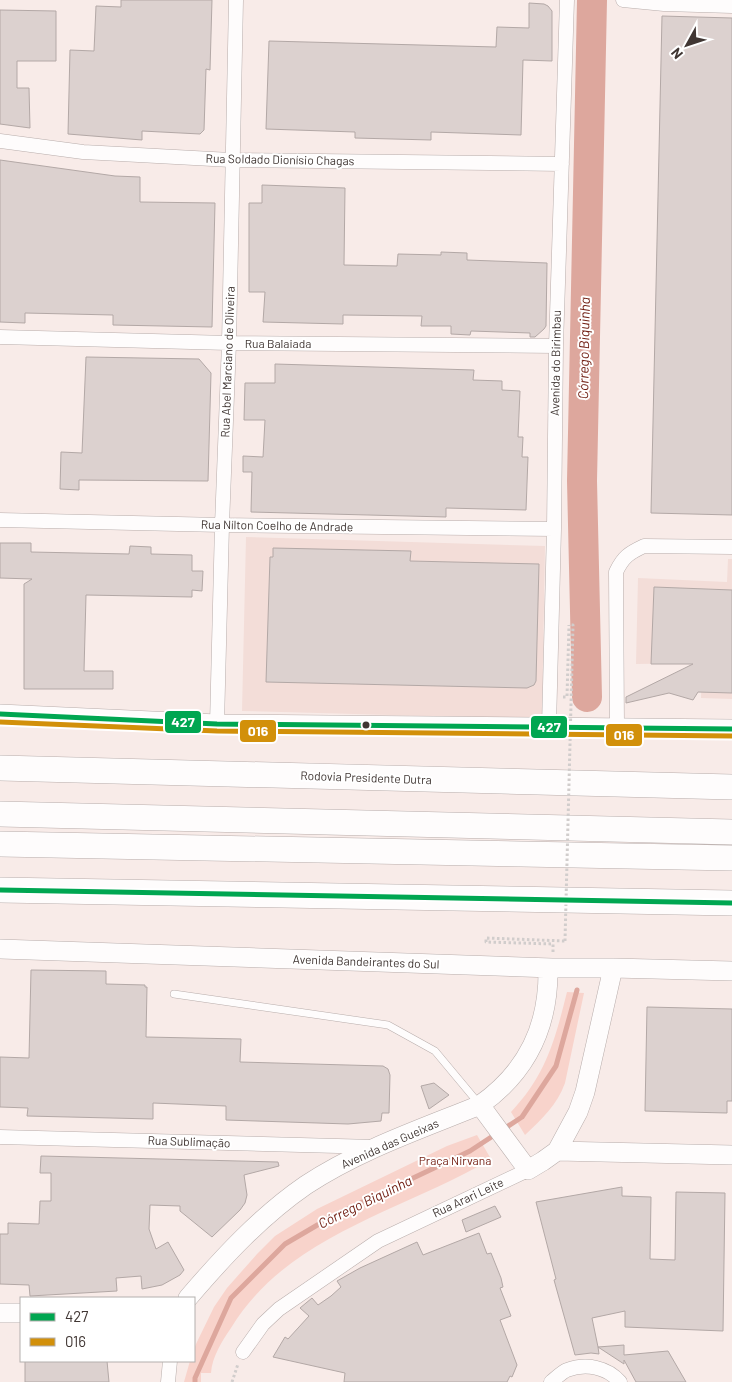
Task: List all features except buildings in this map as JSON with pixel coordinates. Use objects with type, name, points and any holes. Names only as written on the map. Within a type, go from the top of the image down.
[{"type":"highway","name":"Rodovia Presidente Dutra","points":[[0,768],[732,787]]},
{"type":"highway","points":[[0,814],[732,832]]},
{"type":"highway","points":[[0,844],[732,858]]},
{"type":"highway","points":[[0,890],[732,903]]},
{"type":"street","name":"Rua Abel Marciano de Oliveira","points":[[217,724],[229,343],[236,0]]},
{"type":"street","name":"Avenida do Birimbau","points":[[549,726],[556,346],[567,0]]},
{"type":"street","points":[[623,0],[664,4],[732,6]]},
{"type":"street","name":"Rua Soldado Dionísio Chagas","points":[[0,140],[83,152],[232,160],[562,164]]},
{"type":"street","name":"Rua Balaiada","points":[[0,337],[229,343],[556,346]]},
{"type":"street","name":"Rua Nílton Coelho de Andrade","points":[[0,520],[554,529]]},
{"type":"street","points":[[616,727],[616,572],[622,560],[631,552],[644,546],[732,547]]},
{"type":"street","points":[[0,714],[217,724],[732,728]]},
{"type":"street","name":"Avenida Bandeirantes do Sul","points":[[0,949],[548,968],[732,971]]},
{"type":"street","name":"Avenida das Gueixas","points":[[189,1297],[237,1244],[283,1202],[308,1184],[378,1147],[485,1111],[494,1095],[508,1082],[532,1048],[546,1004],[548,968]]},
{"type":"street","points":[[613,968],[585,1092],[578,1112],[557,1151],[732,1155]]},
{"type":"street","points":[[485,1111],[528,1170]]},
{"type":"street","name":"Rua Sublimação","points":[[0,1137],[378,1147]]},
{"type":"street","name":"Rua Arari Leite","points":[[243,1352],[263,1324],[279,1309],[378,1241],[528,1170],[543,1162],[557,1151]]},
{"type":"street","points":[[0,1313],[20,1313]]},
{"type":"street","points":[[168,1382],[170,1362]]},
{"type":"street","points":[[551,1382],[566,1370],[586,1366],[601,1369],[612,1374],[620,1382]]},
{"type":"lane","points":[[174,994],[388,1025],[435,1051],[485,1111]]},
{"type":"path","points":[[553,944],[486,942],[486,938],[565,941],[573,625],[569,625],[567,697]]},
{"type":"shaded area","points":[[246,537],[545,546],[542,719],[242,711]]},
{"type":"shaded area","points":[[728,559],[732,559],[732,699],[701,698],[702,663],[636,664],[638,578],[727,582]]},
{"type":"green space","points":[[567,992],[584,993],[565,1083],[553,1105],[525,1135],[511,1112],[533,1084],[548,1056]]},
{"type":"green space","name":"Praça Nirvana","points":[[477,1135],[491,1159],[457,1178],[349,1228],[315,1247],[283,1269],[255,1296],[231,1328],[215,1355],[211,1373],[201,1373],[201,1382],[184,1382],[190,1362],[195,1362],[195,1347],[214,1307],[227,1288],[275,1236],[317,1209],[447,1146]]},
{"type":"waterway","name":"Córrego Biquinha","points":[[587,697],[582,481],[592,0]]},
{"type":"waterway","name":"Córrego Biquinha","points":[[195,1382],[195,1378],[231,1298],[285,1244],[331,1217],[470,1151],[522,1117],[556,1066],[577,990]]},
{"type":"transit line","name":"427","points":[[0,714],[217,724],[732,729]]},
{"type":"transit line","name":"016","points":[[0,722],[217,731],[732,736]]},
{"type":"transit line","name":"427","points":[[0,890],[732,903]]}]
